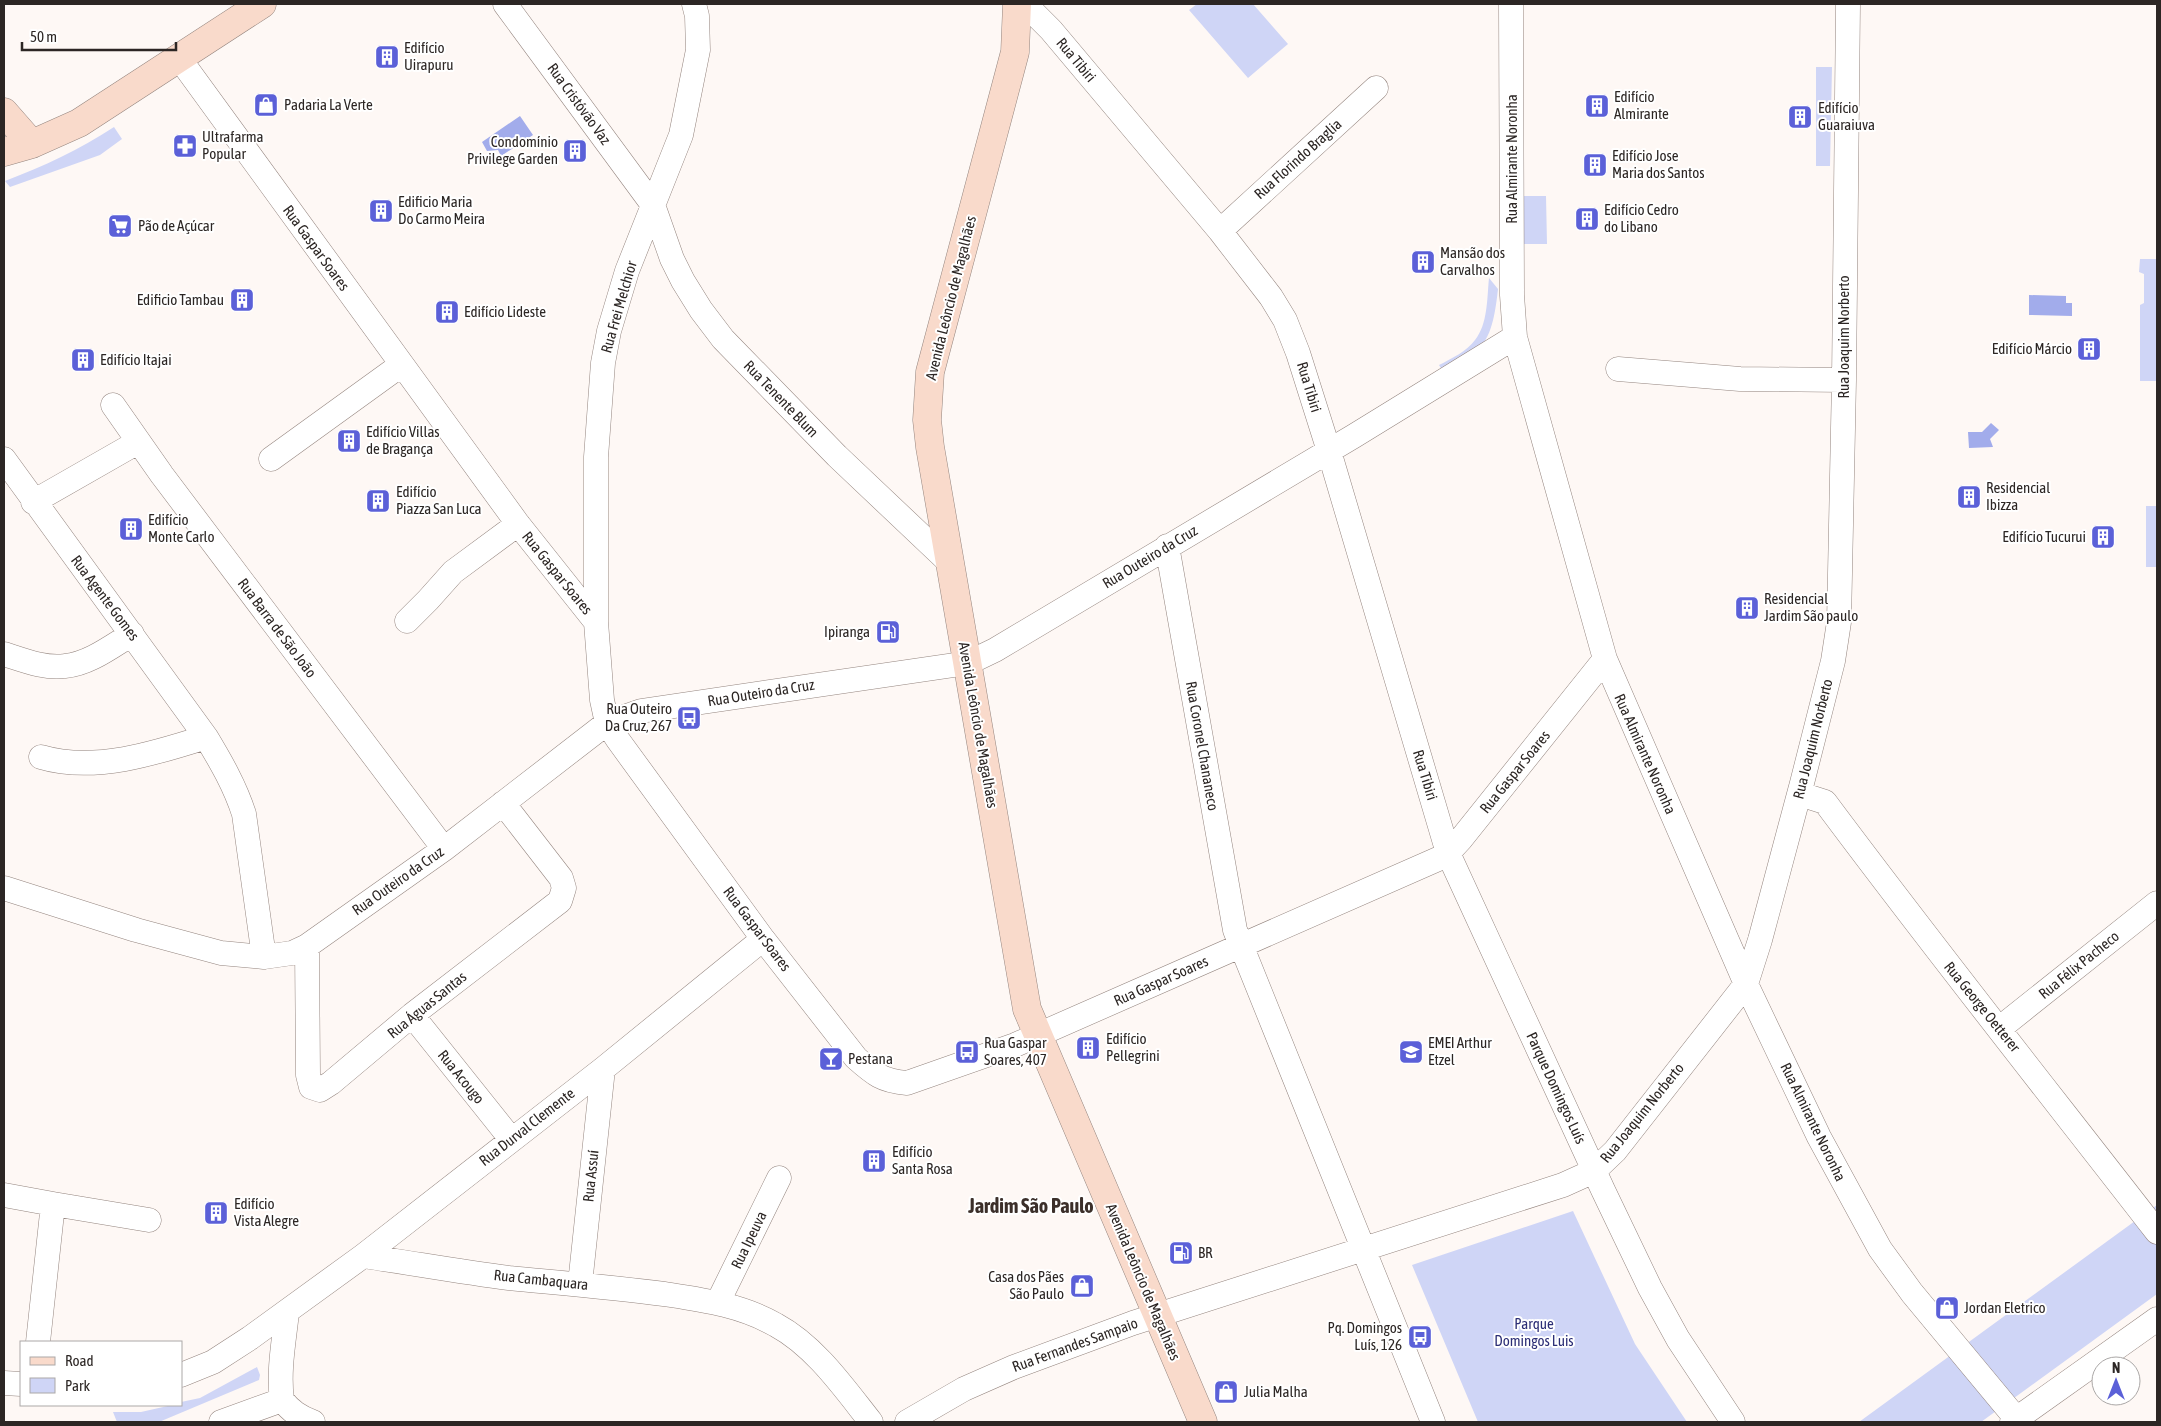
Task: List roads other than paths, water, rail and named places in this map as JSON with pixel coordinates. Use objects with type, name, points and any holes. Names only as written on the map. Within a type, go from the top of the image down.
[{"type":"main road","points":[[4,152],[32,144],[79,122],[262,4]]},
{"type":"main road","name":"Avenida Leôncio de Magalhães","points":[[1017,5],[1015,52],[930,372],[926,420],[1018,968],[1027,1009],[1036,1036],[1203,1422]]},
{"type":"main road","points":[[4,113],[32,144]]},
{"type":"street","name":"Rua Cristóvão Vaz","points":[[505,4],[653,205]]},
{"type":"street","name":"Rua Frei Melchior","points":[[596,622],[596,457],[603,363],[617,303],[681,135],[698,50],[697,16],[694,4]]},
{"type":"street","name":"Rua Almirante Noronha","points":[[1510,4],[1512,295],[1516,337],[1605,659],[1726,940],[1819,1137],[1880,1249],[1912,1293],[2016,1421]]},
{"type":"street","name":"Rua Joaquim Norberto","points":[[1365,1249],[1563,1185],[1594,1171],[1615,1151],[1746,984],[1800,794],[1834,661],[1840,622],[1848,4]]},
{"type":"street","name":"Rua Tibiri","points":[[1017,5],[1032,11],[1051,30],[1220,231],[1271,297],[1285,320],[1298,353],[1329,451],[1448,853]]},
{"type":"street","name":"Rua Gaspar Soares","points":[[179,58],[518,524],[596,622],[602,700],[607,723],[618,740],[763,939],[856,1058],[871,1072],[890,1082],[907,1083],[928,1077],[1036,1036],[1426,865],[1448,853],[1605,659]]},
{"type":"street","name":"Rua Florindo Braglia","points":[[1220,231],[1376,88]]},
{"type":"street","name":"Rua Tenente Blum","points":[[653,205],[672,258],[684,281],[701,310],[723,339],[830,450],[950,563]]},
{"type":"street","name":"Rua Outeiro da Cruz","points":[[4,888],[174,941],[221,953],[264,957],[292,952],[307,946],[444,849],[607,723],[642,711],[968,663],[995,650],[1516,337]]},
{"type":"street","points":[[271,459],[401,365]]},
{"type":"street","points":[[1618,369],[1731,378],[1844,380]]},
{"type":"street","name":"Rua Barra de São João","points":[[113,405],[138,442],[444,849]]},
{"type":"street","points":[[33,502],[138,442]]},
{"type":"street","name":"Rua Agente Gomes","points":[[4,459],[33,502],[206,737],[227,772],[238,794],[244,814],[264,957]]},
{"type":"street","points":[[407,621],[453,572],[518,524]]},
{"type":"street","name":"Rua Coronel Chananeco","points":[[1167,546],[1230,908],[1240,946]]},
{"type":"street","points":[[4,654],[42,665],[65,666],[84,662],[132,634]]},
{"type":"street","points":[[41,757],[73,762],[111,761],[206,737]]},
{"type":"street","name":"Rua George Oetterer","points":[[1800,794],[1825,802],[1928,940],[2000,1028],[2157,1232]]},
{"type":"street","name":"Rua Águas Santas","points":[[307,946],[308,1075],[311,1087],[320,1090],[331,1083],[412,1015],[560,901],[564,888],[561,878],[503,803]]},
{"type":"street","name":"Parque Domingos Luís","points":[[1448,853],[1594,1171],[1650,1288],[1678,1340],[1733,1422]]},
{"type":"street","name":"Rua Félix Pacheco","points":[[2000,1028],[2157,903]]},
{"type":"street","name":"Rua Durval Clemente","points":[[182,1375],[213,1362],[287,1312],[363,1256],[603,1069],[763,939]]},
{"type":"street","points":[[1726,940],[1736,949],[1742,950],[1754,947],[1760,940]]},
{"type":"street","points":[[1240,946],[1365,1249],[1433,1422]]},
{"type":"street","name":"Rua Acougo","points":[[412,1015],[511,1139]]},
{"type":"street","name":"Rua Assuí","points":[[580,1284],[603,1069]]},
{"type":"street","name":"Rua Ipeuva","points":[[718,1302],[779,1178]]},
{"type":"street","points":[[4,1195],[149,1220]]},
{"type":"street","points":[[38,1341],[52,1204]]},
{"type":"street","name":"Rua Fernandes Sampaio","points":[[907,1422],[964,1389],[1014,1367],[1158,1315],[1365,1249]]},
{"type":"street","name":"Rua Cambaquara","points":[[363,1256],[508,1278],[580,1284],[718,1302],[751,1312],[778,1326],[807,1348],[870,1422]]},
{"type":"street","points":[[287,1312],[281,1367],[282,1400],[290,1410],[312,1422]]},
{"type":"street","points":[[2016,1421],[2157,1320]]},
{"type":"street","points":[[4,1383],[20,1384]]},
{"type":"street","points":[[222,1422],[282,1400]]},
{"type":"water","points":[[520,116],[533,135],[501,156],[498,150],[487,151],[482,142]]},
{"type":"water","points":[[2029,295],[2066,296],[2066,303],[2072,303],[2072,316],[2029,315]]},
{"type":"water","points":[[1991,423],[1999,430],[1990,439],[1993,447],[1969,448],[1968,432],[1982,432]]},
{"type":"place","name":"Edifício Uirapuru","points":[[387,57]]},
{"type":"place","name":"Padaria La Verte","points":[[266,105]]},
{"type":"place","name":"Edifício Almirante","points":[[1597,106]]},
{"type":"place","name":"Edifício Guaraiuva","points":[[1800,117]]},
{"type":"place","name":"Ultrafarma Popular","points":[[185,146]]},
{"type":"place","name":"Condomínio Privilege Garden","points":[[575,151]]},
{"type":"place","name":"Edifício Jose Maria dos Santos","points":[[1595,165]]},
{"type":"place","name":"Edificio Maria Do Carmo Meira","points":[[381,211]]},
{"type":"place","name":"Edifício Cedro do Libano","points":[[1587,219]]},
{"type":"place","name":"Pão de Açúcar","points":[[120,226]]},
{"type":"place","name":"Mansão dos Carvalhos","points":[[1423,262]]},
{"type":"place","name":"Edificio Tambau","points":[[242,300]]},
{"type":"place","name":"Edifício Lideste","points":[[447,312]]},
{"type":"place","name":"Edifício Márcio","points":[[2089,349]]},
{"type":"place","name":"Edifício Itajai","points":[[83,360]]},
{"type":"place","name":"Edifício Villas de Bragança","points":[[349,441]]},
{"type":"place","name":"Residencial Ibizza","points":[[1969,497]]},
{"type":"place","name":"Edifício Piazza San Luca","points":[[378,501]]},
{"type":"place","name":"Edifício Monte Carlo","points":[[131,529]]},
{"type":"place","name":"Edifício Tucurui","points":[[2103,537]]},
{"type":"place","name":"Residencial Jardim São paulo","points":[[1747,608]]},
{"type":"place","name":"Ipiranga","points":[[888,632]]},
{"type":"place","name":"Rua Outeiro Da Cruz, 267","points":[[689,718]]},
{"type":"place","name":"Edifício Pellegrini","points":[[1088,1048]]},
{"type":"place","name":"Rua Gaspar Soares, 407","points":[[967,1052]]},
{"type":"place","name":"EMEI Arthur Etzel","points":[[1411,1052]]},
{"type":"place","name":"Pestana","points":[[831,1059]]},
{"type":"place","name":"Edifício Santa Rosa","points":[[874,1161]]},
{"type":"place","name":"Edifício Vista Alegre","points":[[216,1213]]},
{"type":"place","name":"BR","points":[[1181,1253]]},
{"type":"place","name":"Casa dos Pães São Paulo","points":[[1082,1286]]},
{"type":"place","name":"Jordan Eletrico","points":[[1947,1308]]},
{"type":"place","name":"Pq. Domingos Luís, 126","points":[[1420,1337]]},
{"type":"place","name":"Julia Malha","points":[[1226,1392]]},
{"type":"district","name":"Jardim São Paulo","points":[[1031,1206]]},
{"type":"park label","name":"Parque Domingos Luis","points":[[1534,1332]]}]
